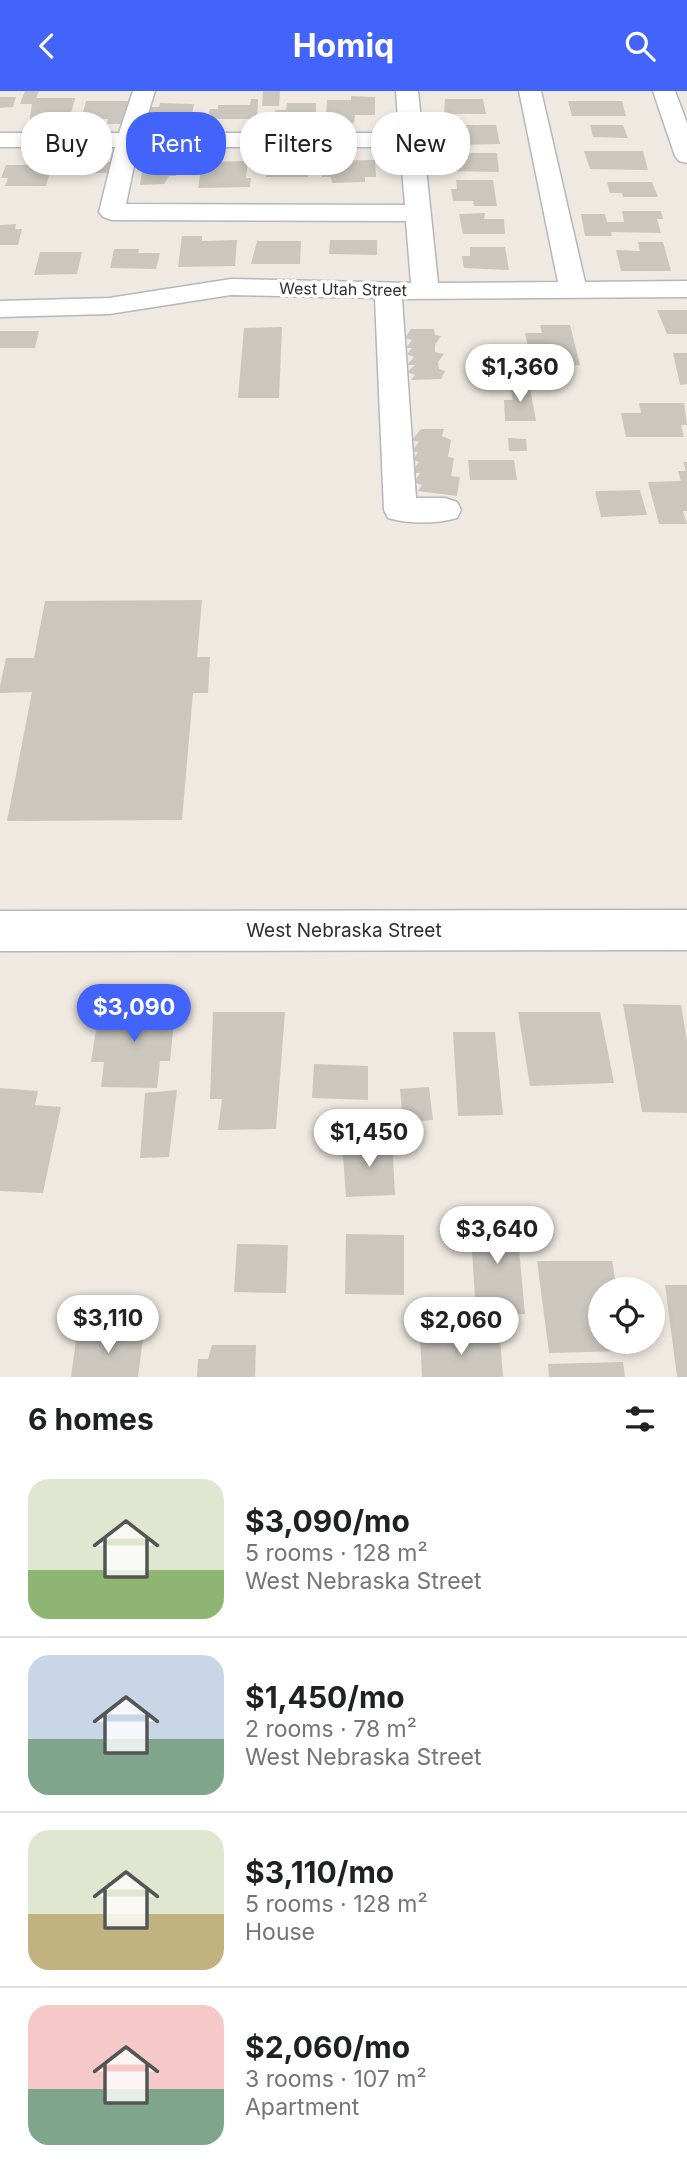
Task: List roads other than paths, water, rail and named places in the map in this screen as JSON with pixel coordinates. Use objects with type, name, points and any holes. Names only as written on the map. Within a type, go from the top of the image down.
[{"type":"street","points":[[137,112],[144,91]]},
{"type":"street","points":[[407,91],[409,112]]},
{"type":"street","points":[[530,91],[573,290]]},
{"type":"street","points":[[664,91],[685,145]]},
{"type":"street","points":[[0,140],[126,140]]},
{"type":"street","points":[[226,140],[371,140]]},
{"type":"street","points":[[126,149],[112,212],[116,213],[418,213]]},
{"type":"street","points":[[414,175],[425,291]]},
{"type":"street","name":"West Utah Street","points":[[0,309],[108,306],[231,287],[425,291],[687,289]]},
{"type":"street","points":[[388,290],[400,510],[445,510]]},
{"type":"street","name":"West Nebraska Street","points":[[0,931],[687,930]]}]
